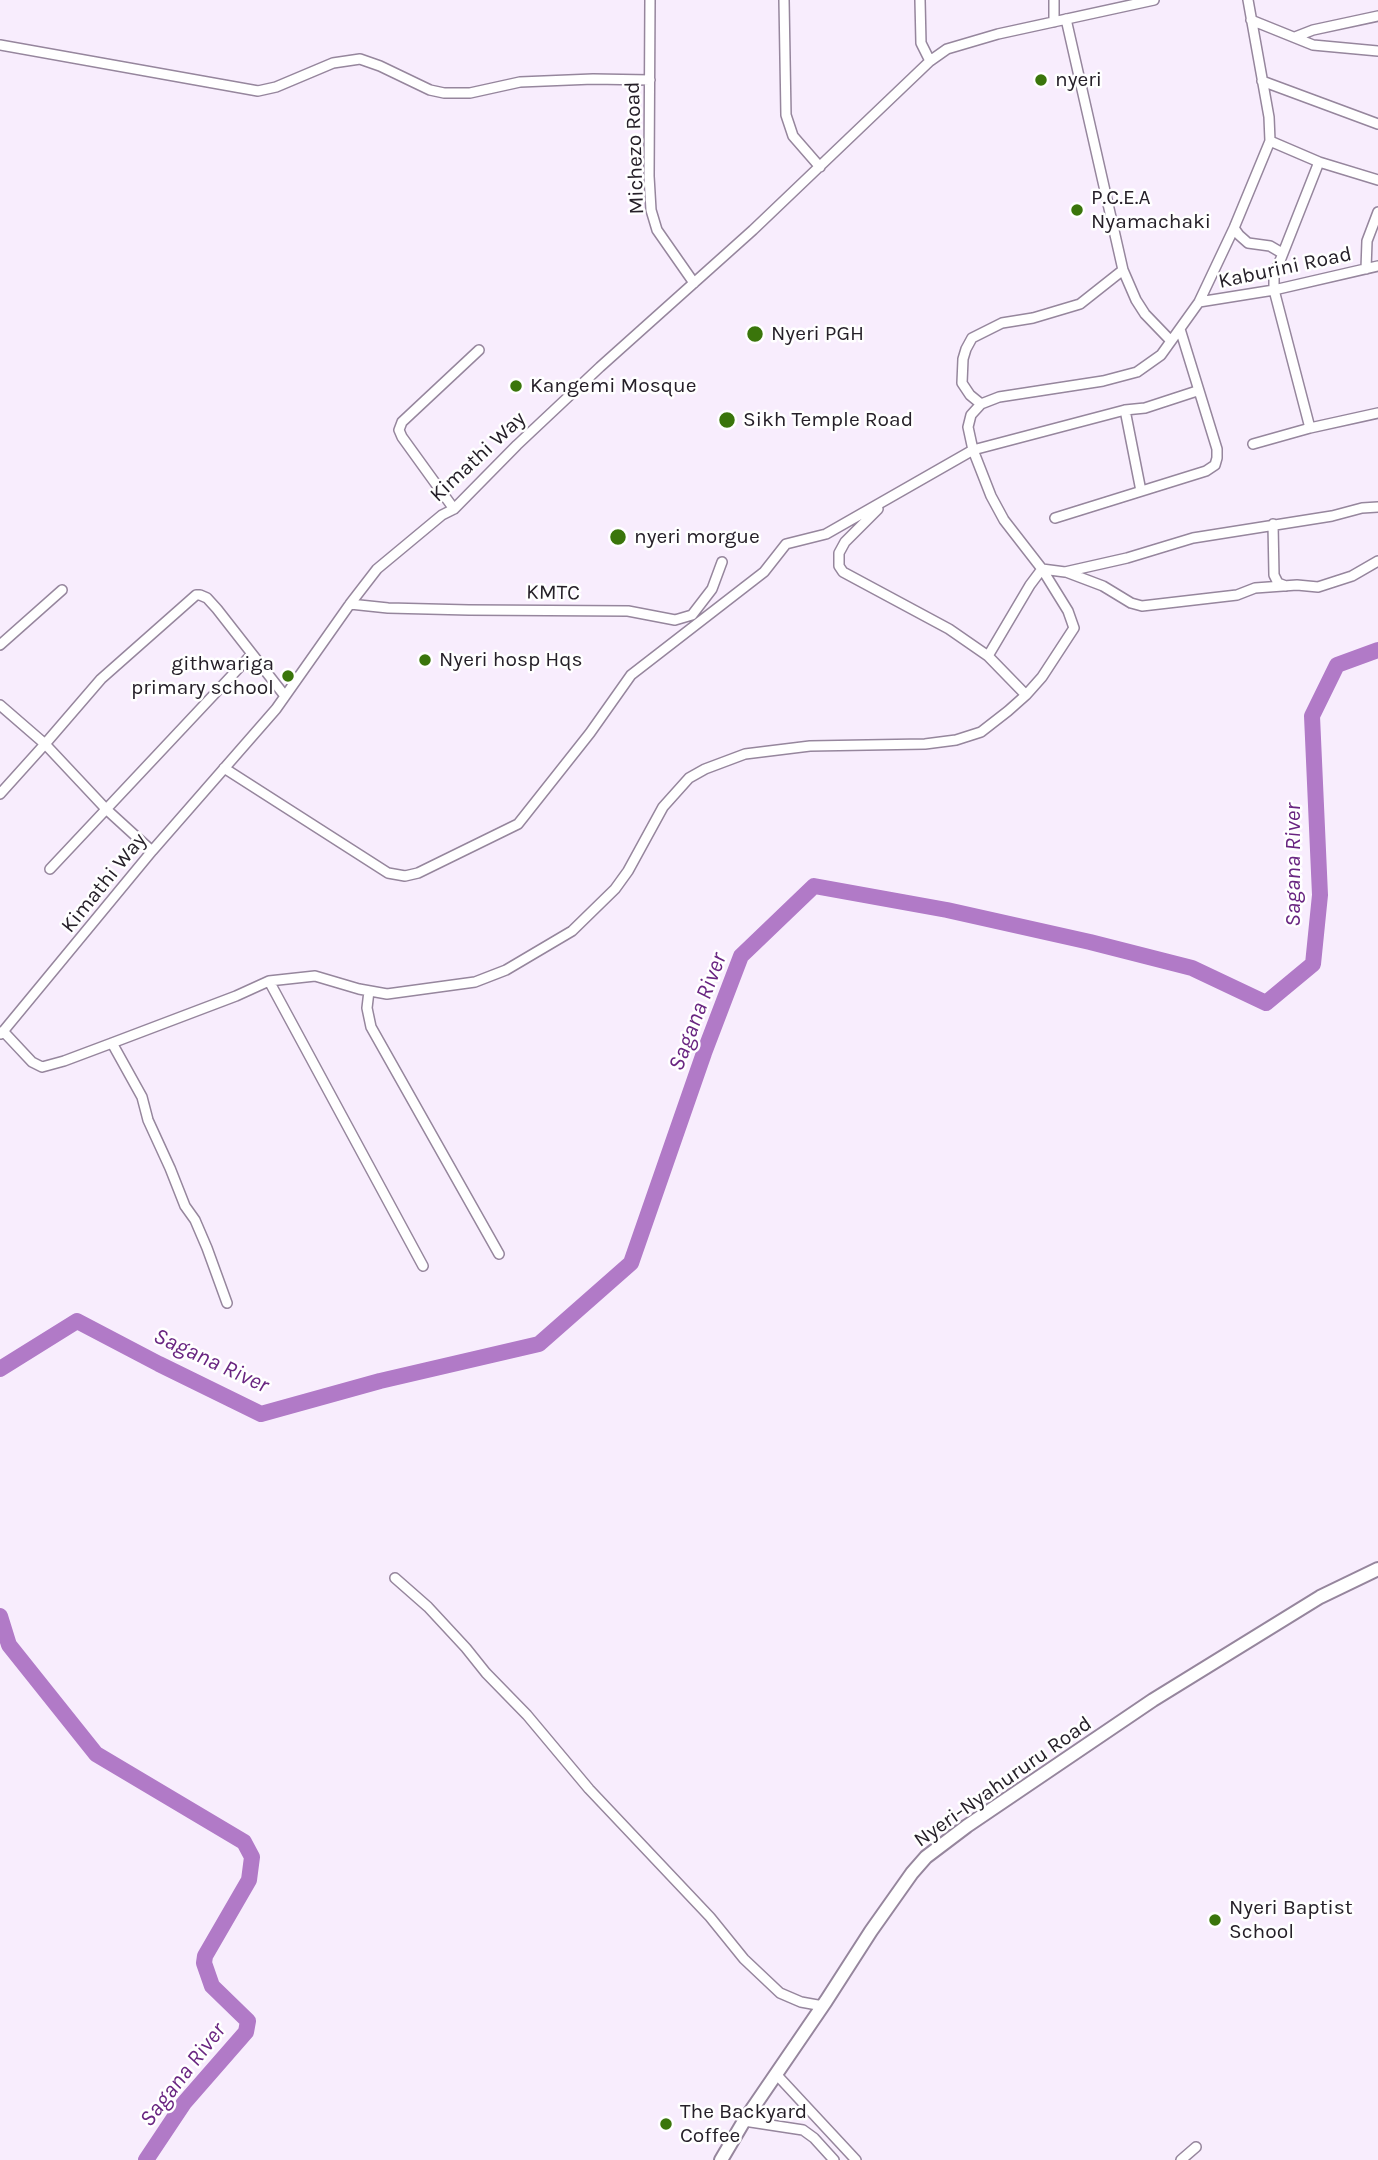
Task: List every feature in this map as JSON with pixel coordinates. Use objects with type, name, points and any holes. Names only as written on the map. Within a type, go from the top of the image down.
[{"type":"main road","name":"Nyeri-Nyahururu Road","points":[[721,2160],[744,2121],[912,1872],[942,1843],[1236,1647],[1320,1597],[1378,1569]]},
{"type":"street","name":"Michezo Road","points":[[650,0],[649,176],[653,220],[657,230],[694,283]]},
{"type":"street","points":[[784,0],[786,115],[793,136],[820,167]]},
{"type":"street","points":[[920,0],[921,43],[930,61]]},
{"type":"street","points":[[1054,0],[1054,22]]},
{"type":"street","name":"Kimathi Way","points":[[2,1033],[152,851],[276,709],[377,569],[442,515],[454,509],[517,445],[820,167],[930,61],[947,49],[998,34],[1152,0]]},
{"type":"street","points":[[2,1033],[32,1062],[42,1066],[64,1061],[269,981],[315,976],[387,994],[475,982],[506,970],[572,931],[622,880],[663,807],[689,778],[705,769],[745,754],[810,747],[925,744],[956,740],[981,732],[1027,695],[1074,628],[1068,611],[1042,569],[1004,520],[991,496],[973,450],[968,427],[971,415],[981,404],[999,397],[1130,374],[1149,365],[1171,341],[1199,302],[1234,228],[1270,141],[1269,117],[1248,0]]},
{"type":"street","points":[[1295,37],[1313,30],[1378,16]]},
{"type":"street","points":[[1066,19],[1123,270],[1136,300],[1171,341]]},
{"type":"street","points":[[1251,20],[1312,45],[1378,51]]},
{"type":"street","points":[[0,45],[258,91],[276,87],[332,63],[360,59],[380,65],[429,90],[444,93],[470,93],[520,82],[650,80]]},
{"type":"street","points":[[1262,81],[1378,124]]},
{"type":"street","points":[[1270,141],[1319,162],[1378,180]]},
{"type":"street","points":[[1310,428],[1274,290],[1274,276],[1319,162]]},
{"type":"street","points":[[1366,269],[1367,241],[1378,212]]},
{"type":"street","points":[[1234,228],[1248,243],[1270,246],[1282,253]]},
{"type":"street","name":"Kaburini Road","points":[[1199,302],[1274,290],[1378,266]]},
{"type":"street","points":[[981,404],[965,390],[961,376],[966,349],[972,338],[1002,323],[1033,318],[1080,304],[1123,270]]},
{"type":"street","points":[[1055,518],[1206,471],[1214,465],[1217,449],[1180,329]]},
{"type":"street","points":[[454,509],[399,430],[402,422],[479,350]]},
{"type":"street","points":[[224,768],[388,873],[405,876],[418,873],[517,824],[631,675],[764,572],[786,544],[826,534],[973,450],[1125,410],[1145,408],[1198,391]]},
{"type":"street","points":[[1125,410],[1141,491]]},
{"type":"street","points":[[1253,444],[1378,413]]},
{"type":"street","points":[[887,500],[845,542],[839,553],[839,566],[843,572],[949,629],[988,656],[1027,695]]},
{"type":"street","points":[[1065,572],[1128,558],[1193,538],[1378,507]]},
{"type":"street","points":[[1273,524],[1274,575],[1278,583],[1286,586]]},
{"type":"street","points":[[1042,569],[1065,572],[1103,586],[1131,603],[1142,606],[1237,594],[1255,589],[1297,585],[1318,587],[1352,576],[1378,561]]},
{"type":"street","name":"KMTC","points":[[350,604],[388,608],[628,611],[676,620],[692,615],[712,589],[722,562]]},
{"type":"street","points":[[988,656],[1042,569]]},
{"type":"street","points":[[0,645],[62,590]]},
{"type":"street","points":[[0,794],[101,679],[196,595],[206,598],[217,609],[285,696]]},
{"type":"street","points":[[50,869],[252,654]]},
{"type":"street","points":[[0,705],[45,744],[106,809],[152,851]]},
{"type":"street","points":[[269,981],[423,1266]]},
{"type":"street","points":[[369,991],[367,1008],[371,1027],[499,1254]]},
{"type":"street","points":[[112,1043],[142,1097],[148,1120],[186,1206],[195,1220],[227,1303]]},
{"type":"street","points":[[396,1578],[428,1607],[466,1648],[582,1781],[710,1917],[744,1959],[780,1993],[801,2002],[823,2006]]},
{"type":"street","points":[[776,2074],[856,2160]]},
{"type":"street","points":[[744,2121],[803,2130],[834,2160]]},
{"type":"street","points":[[1181,2160],[1196,2147]]},
{"type":"waterway","name":"Sagana River","points":[[0,1369],[77,1321],[261,1414],[380,1381],[539,1344],[631,1263],[704,1053],[741,956],[814,886],[947,910],[1192,968],[1266,1003],[1313,964],[1320,895],[1312,716],[1337,665],[1378,650]]},
{"type":"waterway","name":"Sagana River","points":[[0,1616],[9,1645],[96,1754],[244,1842],[252,1857],[249,1880],[205,1956],[204,1963],[212,1986],[248,2021],[246,2032],[184,2103],[146,2160]]},
{"type":"place","name":"nyeri","points":[[1041,80]]},
{"type":"place","name":"P.C.E.A Nyamachaki","points":[[1077,210]]},
{"type":"place","name":"Nyeri PGH","points":[[755,334]]},
{"type":"place","name":"Kangemi Mosque","points":[[516,386]]},
{"type":"place","name":"Sikh Temple Road","points":[[727,420]]},
{"type":"place","name":"nyeri morgue","points":[[618,537]]},
{"type":"place","name":"Nyeri hosp Hqs","points":[[425,660]]},
{"type":"place","name":"githwariga primary school","points":[[288,676]]},
{"type":"place","name":"Nyeri Baptist School","points":[[1215,1920]]},
{"type":"place","name":"The Backyard Coffee","points":[[666,2124]]}]
